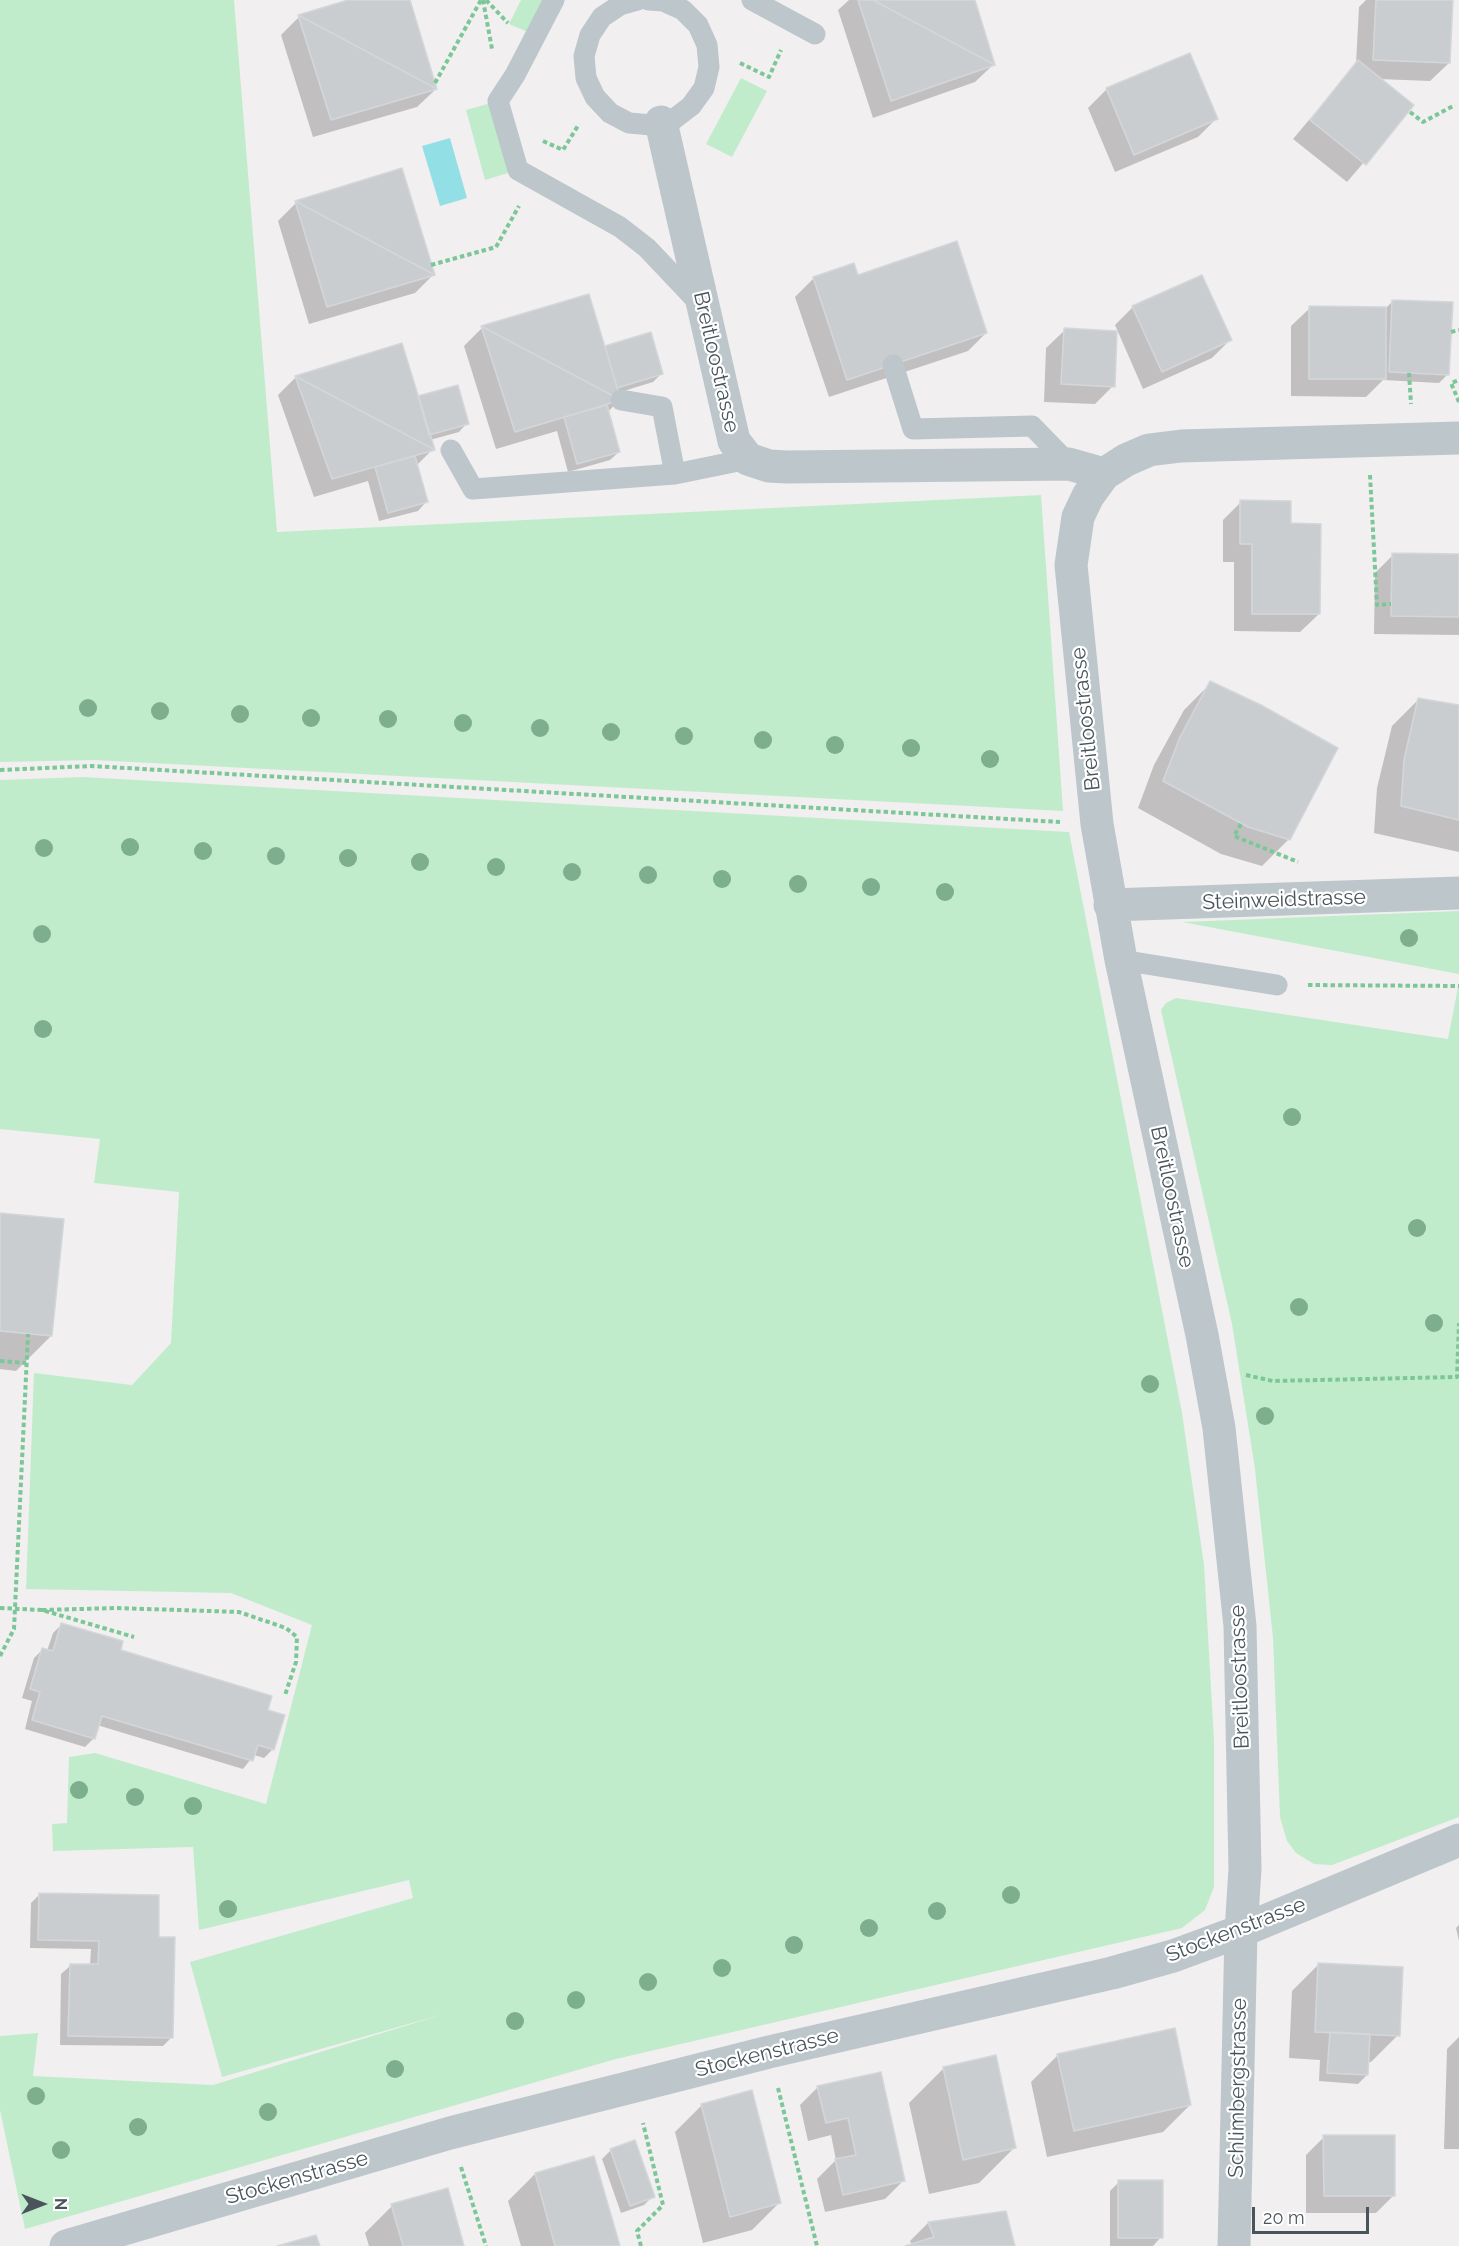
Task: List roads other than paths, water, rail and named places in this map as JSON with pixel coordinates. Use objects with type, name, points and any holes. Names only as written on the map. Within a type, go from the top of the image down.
[{"type":"street","name":"Breitloostrasse","points":[[661,122],[734,441],[748,459],[768,466],[787,467],[1069,464],[1104,474]]},
{"type":"street","name":"Breitloostrasse","points":[[1241,1931],[1245,1869],[1240,1626],[1219,1428],[1202,1335],[1121,960],[1096,824],[1071,565],[1078,518],[1088,496],[1104,474],[1126,460],[1149,450],[1181,446],[1459,438]]},
{"type":"street","name":"Steinweidstrasse","points":[[1110,905],[1459,893]]},
{"type":"street","name":"Stockenstrasse","points":[[66,2246],[450,2133],[768,2052],[1112,1973],[1173,1956],[1241,1931],[1459,1840]]},
{"type":"street","name":"Schlimbergstrasse","points":[[1234,2246],[1241,1931]]},
{"type":"lane","points":[[554,0],[515,75],[498,100],[518,170],[620,227],[647,248],[704,308]]},
{"type":"lane","points":[[639,0],[620,5],[602,17],[590,35],[584,56],[586,78],[595,97],[610,113],[630,123],[652,125],[674,119],[691,106],[704,88],[709,67],[707,45],[698,25],[683,10],[663,1],[649,0]]},
{"type":"lane","points":[[752,0],[815,34]]},
{"type":"lane","points":[[893,365],[913,429],[1032,426],[1069,464]]},
{"type":"lane","points":[[621,400],[662,408],[675,474]]},
{"type":"lane","points":[[451,450],[473,489],[675,474],[748,459]]},
{"type":"lane","points":[[1121,960],[1277,985]]},
{"type":"water","points":[[450,138],[467,198],[440,206],[422,146]]}]
